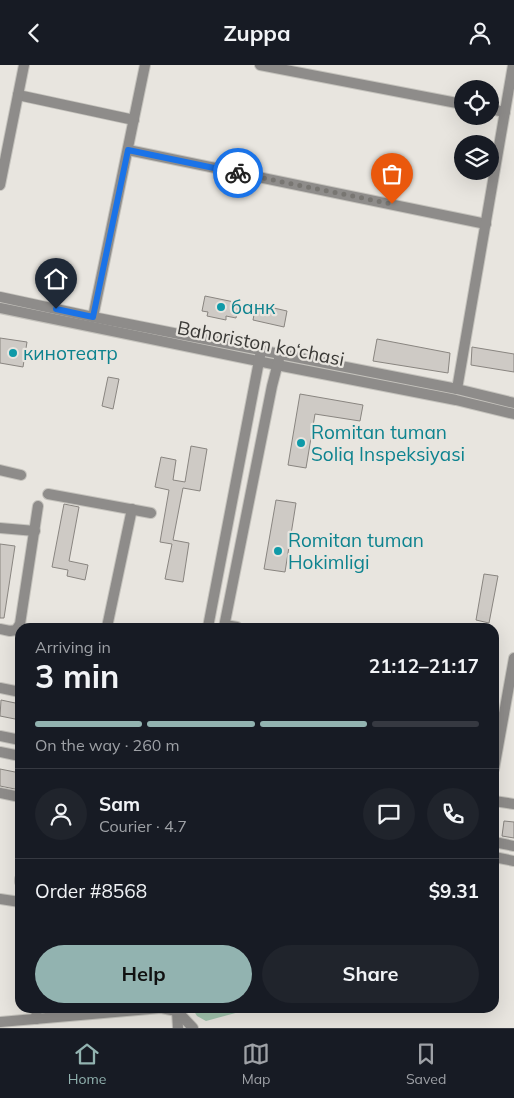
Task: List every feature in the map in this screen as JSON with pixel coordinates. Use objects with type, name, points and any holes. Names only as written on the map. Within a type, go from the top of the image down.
[{"type":"street","points":[[0,185],[24,65]]},
{"type":"street","points":[[93,317],[145,65]]},
{"type":"street","points":[[260,65],[454,102]]},
{"type":"street","points":[[458,389],[513,65]]},
{"type":"street","points":[[18,95],[134,120]]},
{"type":"street","points":[[499,111],[505,112]]},
{"type":"street","points":[[128,150],[486,223]]},
{"type":"street","name":"Bahoriston ko‘chasi","points":[[0,297],[458,389],[514,403]]},
{"type":"street","name":"Bahoriston ko‘chasi","points":[[0,308],[456,400],[514,414]]},
{"type":"street","points":[[209,623],[262,350]]},
{"type":"street","points":[[226,623],[270,395],[280,354]]},
{"type":"street","points":[[0,470],[21,475]]},
{"type":"street","points":[[48,494],[152,513]]},
{"type":"street","points":[[20,623],[38,506]]},
{"type":"street","points":[[108,623],[132,509]]},
{"type":"street","points":[[0,528],[34,531]]},
{"type":"street","points":[[0,629],[15,630]]},
{"type":"street","points":[[499,748],[510,702],[514,657]]},
{"type":"street","points":[[0,689],[15,691]]},
{"type":"street","points":[[0,736],[15,739]]},
{"type":"street","points":[[0,752],[15,755]]},
{"type":"street","points":[[0,793],[15,796]]},
{"type":"street","points":[[499,802],[514,804]]},
{"type":"street","points":[[499,843],[514,846]]},
{"type":"street","points":[[499,858],[514,861]]},
{"type":"street","points":[[0,899],[15,901]]},
{"type":"street","points":[[36,1013],[36,1019]]},
{"type":"street","points":[[0,1022],[104,1013]]},
{"type":"street","points":[[178,1013],[178,1028]]},
{"type":"street","points":[[180,1013],[194,1028]]},
{"type":"green space","points":[[195,1013],[236,1013],[206,1021]]},
{"type":"building","name":"банк","points":[[205,296],[239,303],[236,318],[226,316],[226,320],[207,316],[208,312],[202,311]]},
{"type":"building","points":[[256,304],[287,311],[284,327],[253,320]]},
{"type":"building","name":"кинотеатр","points":[[0,338],[27,342],[23,367],[0,363]]},
{"type":"building","points":[[377,339],[450,353],[448,373],[373,361]]},
{"type":"building","points":[[472,347],[514,354],[514,372],[471,365]]},
{"type":"building","points":[[108,377],[119,379],[113,409],[102,406]]},
{"type":"building","name":"Romitan tuman Soliq Inspeksiyasi","points":[[300,394],[363,405],[360,421],[315,414],[306,468],[288,465]]},
{"type":"building","points":[[191,446],[207,449],[200,491],[183,488],[173,540],[189,543],[183,582],[165,579],[172,544],[160,542],[169,490],[155,487],[161,457],[176,460],[173,480],[185,482]]},
{"type":"building","name":"Romitan tuman Hokimligi","points":[[276,500],[296,503],[285,572],[264,569]]},
{"type":"building","points":[[64,504],[79,507],[69,561],[88,565],[85,580],[67,576],[68,570],[52,567]]},
{"type":"building","points":[[0,544],[15,546],[4,618],[0,618]]},
{"type":"building","points":[[484,574],[498,576],[489,623],[476,620]]},
{"type":"building","points":[[1,700],[15,703],[15,719],[0,716]]},
{"type":"building","points":[[0,769],[15,772],[15,789],[0,786]]},
{"type":"building","points":[[504,821],[514,822],[514,838],[502,836]]},
{"type":"way so far","points":[[238,173],[392,204]]},
{"type":"place","name":"банк","points":[[221,307]]},
{"type":"place","name":"кинотеатр","points":[[13,353]]},
{"type":"place","name":"Romitan tuman Soliq Inspeksiyasi","points":[[301,443]]},
{"type":"place","name":"Romitan tuman Hokimligi","points":[[278,551]]},
{"type":"route","points":[[56,309],[93,317],[128,150],[238,173]]}]
